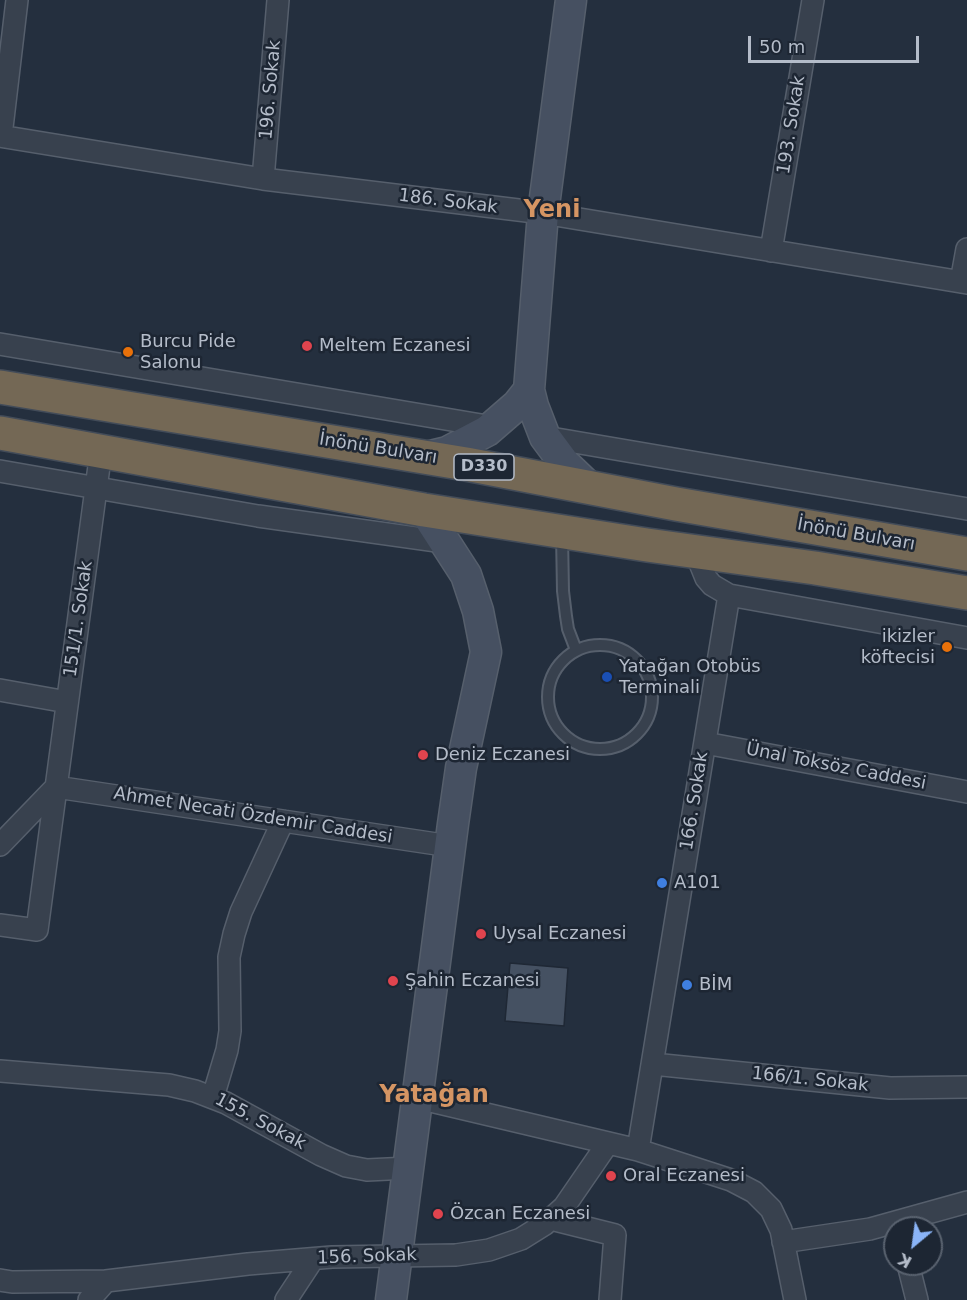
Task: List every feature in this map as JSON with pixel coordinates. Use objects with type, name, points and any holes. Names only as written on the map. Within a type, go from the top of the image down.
[{"type":"highway","name":"İnönü Bulvarı","points":[[0,387],[426,457],[676,504],[967,554]]},
{"type":"highway","points":[[0,433],[562,533],[815,568],[967,593]]},
{"type":"street","points":[[1,136],[17,0]]},
{"type":"street","name":"196. Sokak","points":[[263,179],[278,0]]},
{"type":"street","points":[[571,0],[543,213],[529,390],[545,437],[565,464],[589,487]]},
{"type":"street","name":"193. Sokak","points":[[771,251],[813,0]]},
{"type":"street","name":"186. Sokak","points":[[1,136],[263,179],[543,213],[964,283]]},
{"type":"street","points":[[964,283],[967,249]]},
{"type":"street","points":[[0,344],[493,427]]},
{"type":"street","points":[[426,457],[447,452],[468,443],[493,427],[517,405],[529,390]]},
{"type":"street","points":[[545,437],[967,509]]},
{"type":"street","name":"151/1. Sokak","points":[[0,925],[37,930],[101,451]]},
{"type":"street","points":[[0,471],[302,523],[444,542]]},
{"type":"street","points":[[391,1300],[461,768],[486,651],[478,611],[466,575],[423,510]]},
{"type":"street","points":[[695,551],[706,579],[729,595],[967,638]]},
{"type":"street","name":"166. Sokak","points":[[638,1150],[729,595]]},
{"type":"street","points":[[0,690],[67,702]]},
{"type":"street","name":"Ünal Toksöz Caddesi","points":[[705,743],[967,792]]},
{"type":"street","points":[[0,845],[56,787]]},
{"type":"street","name":"Ahmet Necati Özdemir Caddesi","points":[[56,787],[450,846]]},
{"type":"street","points":[[213,1096],[227,1050],[230,1031],[229,957],[234,934],[241,912],[283,821]]},
{"type":"street","name":"166/1. Sokak","points":[[653,1064],[890,1088],[967,1088]]},
{"type":"street","name":"155. Sokak","points":[[0,1071],[169,1085],[213,1096],[321,1155],[346,1166],[367,1170],[409,1168]]},
{"type":"street","points":[[418,1098],[638,1150],[731,1180],[754,1192],[771,1209],[781,1230],[795,1300]]},
{"type":"street","name":"156. Sokak","points":[[0,1280],[12,1282],[106,1281],[248,1264],[398,1255],[456,1255],[489,1250],[521,1239],[551,1219],[571,1198],[608,1143]]},
{"type":"street","points":[[925,1216],[967,1202]]},
{"type":"street","points":[[551,1219],[615,1235],[610,1300]]},
{"type":"street","points":[[783,1242],[883,1227]]},
{"type":"street","points":[[286,1300],[312,1259]]},
{"type":"street","points":[[911,1276],[917,1300]]},
{"type":"street","points":[[89,1300],[106,1281]]},
{"type":"lane","points":[[562,533],[563,591],[568,629],[576,650]]},
{"type":"lane","points":[[592,645],[610,645],[633,656],[649,676],[653,693],[651,711],[645,726],[633,739],[617,747],[600,750],[583,747],[567,738],[556,725],[549,709],[548,692],[552,675],[562,660],[576,650],[592,645]]},
{"type":"building","points":[[510,963],[568,968],[564,1026],[505,1021]]},
{"type":"place","name":"Meltem Eczanesi","points":[[307,346]]},
{"type":"place","name":"Burcu Pide Salonu","points":[[128,352]]},
{"type":"place","name":"ikizler köftecisi","points":[[947,647]]},
{"type":"place","name":"Yatağan Otobüs Terminali","points":[[607,677]]},
{"type":"place","name":"Deniz Eczanesi","points":[[423,755]]},
{"type":"place","name":"A101","points":[[662,883]]},
{"type":"place","name":"Uysal Eczanesi","points":[[481,934]]},
{"type":"place","name":"Şahin Eczanesi","points":[[393,981]]},
{"type":"place","name":"BİM","points":[[687,985]]},
{"type":"place","name":"Oral Eczanesi","points":[[611,1176]]},
{"type":"place","name":"Özcan Eczanesi","points":[[438,1214]]},
{"type":"district","name":"Yeni","points":[[552,211]]},
{"type":"district","name":"Yatağan","points":[[434,1096]]}]
